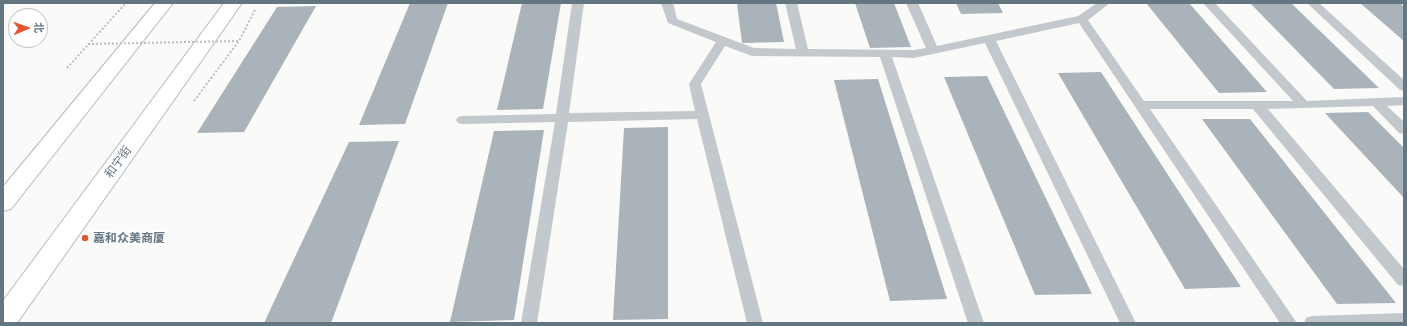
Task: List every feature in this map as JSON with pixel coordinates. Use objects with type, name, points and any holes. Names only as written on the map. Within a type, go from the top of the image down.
[{"type":"main road","points":[[3,203],[164,3]]},
{"type":"main road","name":"和宁街","points":[[3,322],[233,3]]},
{"type":"lane","points":[[529,323],[562,118],[578,3]]},
{"type":"lane","points":[[667,3],[672,21],[752,52],[885,54],[914,54],[1082,19],[1104,3]]},
{"type":"lane","points":[[791,3],[803,53]]},
{"type":"lane","points":[[912,3],[933,50]]},
{"type":"lane","points":[[1209,3],[1304,105]]},
{"type":"lane","points":[[1313,3],[1404,87]]},
{"type":"lane","points":[[1082,19],[1289,323]]},
{"type":"lane","points":[[989,39],[1128,323]]},
{"type":"lane","points":[[722,41],[695,84],[755,323]]},
{"type":"lane","points":[[885,54],[976,323]]},
{"type":"lane","points":[[1141,106],[1304,105],[1404,101]]},
{"type":"lane","points":[[1376,102],[1404,130]]},
{"type":"lane","points":[[1257,105],[1404,280]]},
{"type":"lane","points":[[463,120],[703,115]]},
{"type":"lane","points":[[1312,323],[1404,320]]},
{"type":"path","points":[[67,68],[126,3]]},
{"type":"path","points":[[194,101],[239,41],[255,10]]},
{"type":"path","points":[[88,44],[239,41]]},
{"type":"building","points":[[410,3],[448,3],[405,124],[359,125]]},
{"type":"building","points":[[522,3],[561,3],[543,109],[497,110]]},
{"type":"building","points":[[737,3],[776,3],[784,42],[742,43]]},
{"type":"building","points":[[855,3],[894,3],[911,47],[870,48]]},
{"type":"building","points":[[956,3],[998,3],[1003,13],[961,14]]},
{"type":"building","points":[[1146,3],[1189,3],[1267,92],[1219,93]]},
{"type":"building","points":[[1250,3],[1291,3],[1379,88],[1334,89]]},
{"type":"building","points":[[1360,3],[1400,3],[1404,7],[1404,41]]},
{"type":"building","points":[[316,6],[244,132],[197,133],[277,7]]},
{"type":"building","points":[[1101,72],[1241,287],[1185,289],[1058,73]]},
{"type":"building","points":[[987,76],[1092,294],[1035,295],[944,77]]},
{"type":"building","points":[[878,79],[947,299],[890,301],[834,80]]},
{"type":"building","points":[[1368,112],[1404,148],[1404,198],[1325,113]]},
{"type":"building","points":[[1202,119],[1250,119],[1396,303],[1337,304]]},
{"type":"building","points":[[668,127],[668,319],[613,320],[624,128]]},
{"type":"building","points":[[544,130],[514,320],[450,322],[494,131]]},
{"type":"building","points":[[399,141],[331,323],[264,323],[349,142]]},
{"type":"place","name":"嘉和众美商厦","points":[[85,238]]}]
